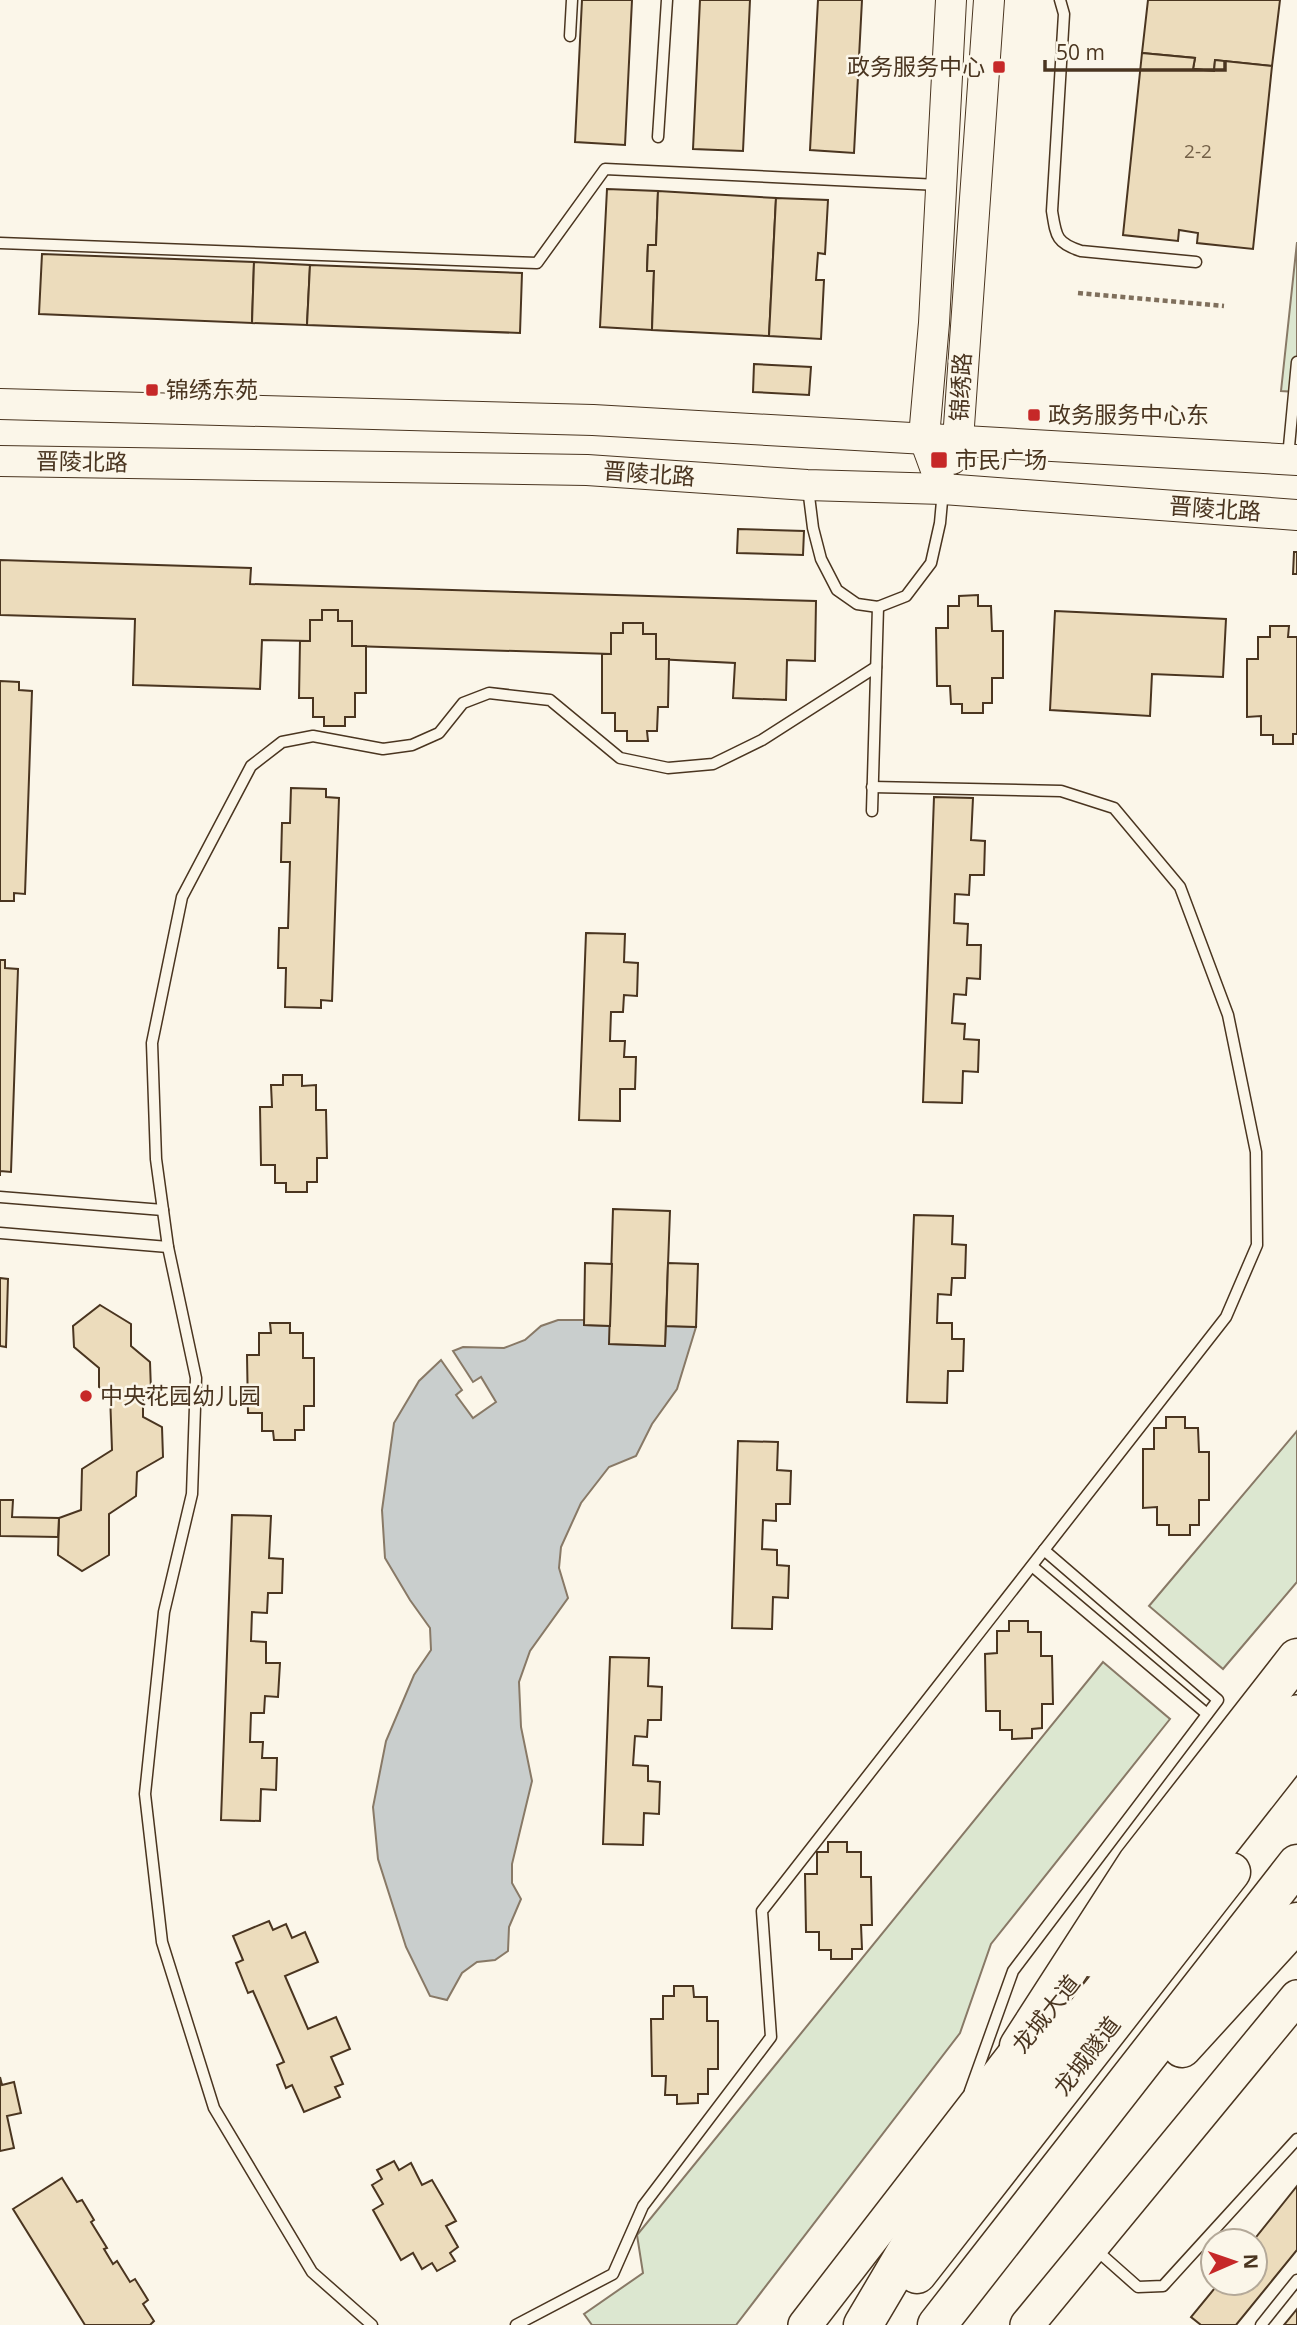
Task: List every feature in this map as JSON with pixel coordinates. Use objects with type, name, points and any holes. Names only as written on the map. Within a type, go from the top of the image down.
[{"type":"highway","points":[[1020,2046],[1137,1863],[1297,1658]]},
{"type":"highway","points":[[863,2325],[931,2210],[1297,1744]]},
{"type":"highway","name":"龙城隧道","points":[[877,2325],[1297,1787]]},
{"type":"highway","name":"龙城隧道","points":[[937,2325],[1297,1864]]},
{"type":"highway","points":[[942,2325],[1093,2145],[1297,1922]]},
{"type":"main road","name":"锦绣路","points":[[943,489],[924,437],[934,323],[951,0]]},
{"type":"main road","name":"锦绣路","points":[[943,489],[958,440],[989,0]]},
{"type":"main road","points":[[0,404],[593,420],[1292,460]]},
{"type":"main road","name":"晋陵北路","points":[[0,461],[587,470],[807,485],[943,489],[1297,515]]},
{"type":"main road","name":"龙城大道","points":[[805,2325],[1020,2046],[1297,1712]]},
{"type":"main road","points":[[1027,2325],[1297,1997]]},
{"type":"lane","points":[[570,36],[572,0]]},
{"type":"lane","points":[[659,137],[667,0]]},
{"type":"lane","points":[[1060,0],[1064,14],[1052,211],[1055,234],[1065,246],[1082,251],[1196,262]]},
{"type":"lane","points":[[0,243],[537,263],[605,169],[941,185]]},
{"type":"lane","points":[[1292,460],[1297,362]]},
{"type":"lane","points":[[807,485],[821,559],[837,590],[857,604],[878,607],[906,596],[931,563],[940,523],[943,489]]},
{"type":"lane","points":[[872,811],[878,607]]},
{"type":"lane","points":[[372,2325],[312,2272],[214,2108],[162,1942],[145,1794],[163,1612],[192,1493],[196,1378],[168,1247],[156,1159],[152,1043],[182,897],[251,766],[282,742],[313,736],[383,749],[412,745],[439,733],[463,703],[489,693],[550,700],[620,758],[668,768],[713,764],[762,740],[876,667]]},
{"type":"lane","points":[[516,2325],[613,2274],[643,2206],[771,2037],[762,1911],[1226,1317],[1257,1245],[1256,1152],[1228,1015],[1180,887],[1114,808],[1061,791],[872,788]]},
{"type":"lane","points":[[0,1197],[163,1210]]},
{"type":"lane","points":[[0,1233],[168,1247]]},
{"type":"lane","points":[[956,2129],[1013,1971],[1219,1700],[1044,1550]]},
{"type":"lane","points":[[1032,1566],[1207,1714]]},
{"type":"lane","points":[[1092,2246],[1138,2287],[1163,2287],[1297,2139]]},
{"type":"lane","points":[[1261,2325],[1297,2280]]},
{"type":"path","points":[[1078,293],[1224,306]]},
{"type":"green space","points":[[1297,242],[1297,392],[1281,391]]},
{"type":"green space","points":[[1297,1431],[1297,1582],[1223,1669],[1149,1606]]},
{"type":"green space","points":[[1103,1662],[1170,1719],[991,1944],[960,2033],[736,2325],[592,2325],[584,2314],[643,2273],[637,2235]]},
{"type":"shaded area","points":[[558,1320],[584,1320],[584,1325],[610,1326],[610,1344],[665,1346],[666,1326],[696,1327],[677,1389],[652,1424],[636,1456],[609,1467],[581,1503],[561,1547],[559,1568],[568,1598],[530,1651],[519,1682],[521,1727],[532,1781],[512,1864],[512,1883],[521,1899],[509,1927],[508,1951],[495,1960],[477,1962],[462,1973],[447,2000],[430,1996],[406,1947],[378,1859],[373,1807],[386,1741],[414,1675],[431,1650],[430,1628],[385,1558],[382,1510],[394,1423],[419,1381],[441,1360],[462,1390],[456,1395],[473,1418],[496,1402],[481,1377],[473,1382],[453,1351],[463,1347],[504,1348],[525,1340],[541,1326]]},
{"type":"building","points":[[582,0],[632,0],[625,145],[575,142]]},
{"type":"building","points":[[700,0],[750,0],[743,151],[693,149]]},
{"type":"building","points":[[818,0],[862,0],[854,153],[810,150]]},
{"type":"building","points":[[1148,0],[1280,0],[1272,66],[1215,60],[1214,71],[1193,69],[1195,58],[1142,53]]},
{"type":"building","points":[[1142,53],[1195,58],[1193,69],[1214,71],[1215,60],[1272,66],[1253,249],[1197,243],[1198,233],[1179,230],[1178,241],[1123,235]]},
{"type":"building","points":[[607,189],[658,191],[656,245],[648,245],[647,271],[654,271],[652,330],[600,327]]},
{"type":"building","points":[[658,191],[776,198],[769,336],[652,330],[654,271],[647,271],[648,245],[656,245]]},
{"type":"building","points":[[776,198],[828,200],[825,254],[818,253],[816,280],[824,280],[821,339],[769,336]]},
{"type":"building","points":[[42,254],[254,262],[252,323],[39,314]]},
{"type":"building","points":[[254,262],[310,265],[307,325],[252,323]]},
{"type":"building","points":[[310,265],[522,273],[520,333],[307,325]]},
{"type":"building","points":[[754,364],[811,367],[809,395],[753,392]]},
{"type":"building","points":[[738,529],[804,531],[803,555],[737,553]]},
{"type":"building","points":[[1294,552],[1297,552],[1297,574],[1293,574]]},
{"type":"building","points":[[0,560],[251,568],[250,584],[816,601],[815,661],[787,660],[786,700],[733,698],[735,663],[656,659],[656,634],[643,634],[643,623],[623,623],[623,633],[611,633],[611,654],[352,646],[352,621],[338,621],[338,610],[322,610],[322,620],[310,620],[310,641],[262,640],[260,689],[133,685],[135,619],[0,615]]},
{"type":"building","points":[[978,595],[978,606],[991,606],[992,631],[1003,631],[1003,678],[992,678],[992,703],[983,703],[983,713],[962,713],[962,704],[951,704],[950,686],[937,686],[936,628],[948,628],[948,606],[959,606],[959,596]]},
{"type":"building","points":[[322,610],[338,610],[338,621],[352,621],[352,646],[366,646],[366,693],[355,693],[355,717],[345,717],[345,726],[324,726],[324,717],[313,717],[313,698],[299,698],[300,641],[310,641],[310,620],[322,620]]},
{"type":"building","points":[[1055,611],[1226,619],[1223,677],[1152,674],[1150,716],[1050,710]]},
{"type":"building","points":[[623,623],[643,623],[643,634],[656,634],[656,659],[669,659],[668,707],[658,707],[657,731],[647,731],[648,741],[627,741],[627,731],[615,731],[615,713],[602,713],[602,654],[611,654],[611,633],[623,633]]},
{"type":"building","points":[[1270,626],[1289,626],[1288,637],[1297,637],[1297,734],[1293,734],[1293,744],[1273,744],[1273,735],[1261,735],[1261,716],[1247,717],[1247,659],[1258,659],[1258,637],[1270,637]]},
{"type":"building","points":[[0,681],[19,682],[19,690],[32,691],[25,894],[14,893],[14,901],[0,901]]},
{"type":"building","points":[[291,788],[326,789],[326,797],[339,798],[332,1001],[321,1000],[321,1008],[285,1007],[286,968],[278,968],[279,928],[288,928],[290,862],[281,862],[282,823],[290,823]]},
{"type":"building","points":[[934,797],[973,798],[971,840],[985,841],[984,875],[970,875],[969,895],[955,894],[954,923],[968,924],[967,945],[981,945],[980,979],[967,978],[966,995],[954,994],[952,1023],[965,1024],[964,1039],[979,1040],[978,1072],[963,1071],[962,1103],[923,1102]]},
{"type":"building","points":[[586,933],[625,934],[624,962],[638,963],[637,996],[624,995],[623,1012],[611,1012],[610,1041],[625,1041],[624,1057],[636,1057],[635,1089],[620,1089],[620,1121],[579,1120]]},
{"type":"building","points":[[0,960],[5,960],[5,968],[18,969],[11,1172],[0,1171]]},
{"type":"building","points":[[283,1075],[302,1075],[302,1086],[316,1085],[316,1110],[326,1110],[327,1158],[317,1158],[317,1182],[307,1182],[307,1192],[286,1192],[286,1183],[275,1183],[275,1165],[261,1165],[260,1107],[272,1107],[271,1085],[283,1085]]},
{"type":"building","points":[[613,1209],[670,1211],[665,1346],[609,1344]]},
{"type":"building","points":[[914,1215],[953,1216],[952,1244],[966,1245],[965,1278],[952,1278],[951,1295],[938,1294],[937,1323],[952,1323],[952,1339],[964,1339],[963,1371],[948,1371],[947,1403],[907,1402]]},
{"type":"building","points":[[585,1263],[612,1264],[610,1326],[584,1325]]},
{"type":"building","points":[[668,1263],[698,1264],[696,1327],[666,1326]]},
{"type":"building","points":[[0,1278],[8,1279],[6,1347],[0,1346]]},
{"type":"building","points":[[100,1305],[131,1324],[131,1346],[150,1362],[151,1391],[143,1394],[143,1417],[162,1427],[163,1457],[137,1472],[136,1496],[109,1514],[109,1555],[82,1571],[58,1555],[59,1518],[81,1510],[82,1469],[112,1450],[110,1394],[99,1387],[99,1368],[74,1347],[73,1326]]},
{"type":"building","points":[[270,1323],[290,1323],[290,1333],[303,1333],[303,1358],[314,1358],[314,1406],[304,1406],[304,1430],[295,1430],[295,1440],[274,1440],[273,1431],[262,1431],[262,1413],[248,1413],[247,1355],[259,1355],[259,1333],[271,1333]]},
{"type":"building","points":[[1166,1417],[1185,1417],[1185,1428],[1198,1428],[1199,1452],[1209,1452],[1209,1500],[1199,1500],[1199,1525],[1190,1525],[1190,1535],[1169,1535],[1169,1525],[1157,1525],[1157,1507],[1143,1508],[1143,1449],[1154,1449],[1154,1428],[1166,1428]]},
{"type":"building","points":[[738,1441],[778,1442],[777,1470],[791,1471],[790,1504],[776,1504],[776,1521],[763,1520],[762,1549],[777,1550],[777,1565],[789,1566],[788,1598],[773,1597],[772,1629],[732,1628]]},
{"type":"building","points":[[0,1500],[13,1500],[12,1517],[59,1518],[58,1537],[0,1536]]},
{"type":"building","points":[[232,1515],[271,1516],[269,1558],[283,1559],[282,1593],[268,1593],[267,1613],[252,1612],[251,1641],[266,1642],[266,1663],[280,1663],[278,1697],[265,1696],[264,1713],[251,1713],[250,1742],[263,1742],[262,1758],[277,1758],[276,1790],[261,1789],[260,1821],[221,1820]]},
{"type":"building","points":[[1009,1621],[1028,1621],[1028,1632],[1041,1632],[1041,1656],[1052,1656],[1053,1704],[1042,1704],[1042,1728],[1032,1729],[1032,1738],[1012,1739],[1012,1730],[1000,1730],[1000,1711],[986,1711],[985,1654],[997,1653],[997,1631],[1009,1631]]},
{"type":"building","points":[[610,1657],[649,1658],[648,1686],[662,1687],[661,1720],[648,1720],[647,1737],[635,1736],[633,1765],[648,1766],[648,1781],[660,1782],[659,1814],[644,1813],[643,1845],[603,1844]]},
{"type":"building","points":[[828,1842],[847,1842],[847,1852],[861,1852],[861,1877],[871,1877],[872,1925],[861,1925],[862,1949],[852,1949],[852,1959],[831,1959],[831,1950],[819,1950],[819,1932],[806,1932],[805,1874],[817,1874],[817,1852],[828,1852]]},
{"type":"building","points":[[269,1921],[273,1930],[286,1924],[292,1938],[305,1932],[318,1962],[285,1976],[308,2029],[336,2017],[350,2049],[331,2057],[343,2084],[335,2087],[340,2097],[304,2112],[292,2085],[286,2088],[277,2065],[284,2062],[253,1991],[248,1993],[236,1963],[243,1960],[233,1936]]},
{"type":"building","points":[[674,1986],[693,1986],[694,1997],[707,1997],[707,2021],[718,2021],[718,2069],[708,2069],[708,2094],[698,2094],[698,2103],[677,2104],[677,2095],[665,2095],[666,2076],[652,2076],[651,2019],[663,2019],[663,1996],[674,1996]]},
{"type":"building","points":[[0,2077],[2,2085],[14,2082],[21,2113],[7,2116],[14,2148],[0,2151]]},
{"type":"building","points":[[394,2161],[399,2170],[411,2163],[422,2185],[432,2180],[456,2221],[446,2226],[458,2247],[450,2253],[455,2261],[437,2271],[432,2263],[422,2269],[413,2253],[401,2260],[373,2210],[383,2204],[372,2185],[382,2179],[377,2170]]},
{"type":"building","points":[[62,2178],[77,2202],[82,2200],[94,2220],[91,2222],[107,2248],[104,2249],[113,2264],[117,2261],[130,2282],[135,2279],[148,2300],[143,2304],[154,2321],[150,2325],[85,2325],[13,2209]]},
{"type":"building","points":[[1297,2186],[1297,2250],[1269,2284],[1269,2227],[1264,2227]]},
{"type":"building","points":[[1207,2297],[1259,2297],[1236,2325],[1201,2325],[1191,2317]]},
{"type":"building","points":[[1297,2309],[1297,2325],[1284,2325]]},
{"type":"place","name":"政务服务中心","points":[[999,67]]},
{"type":"place","name":"锦绣东苑","points":[[152,390]]},
{"type":"place","name":"政务服务中心东","points":[[1034,415]]},
{"type":"place","name":"市民广场","points":[[939,460]]},
{"type":"place","name":"中央花园幼儿园","points":[[86,1396]]}]
